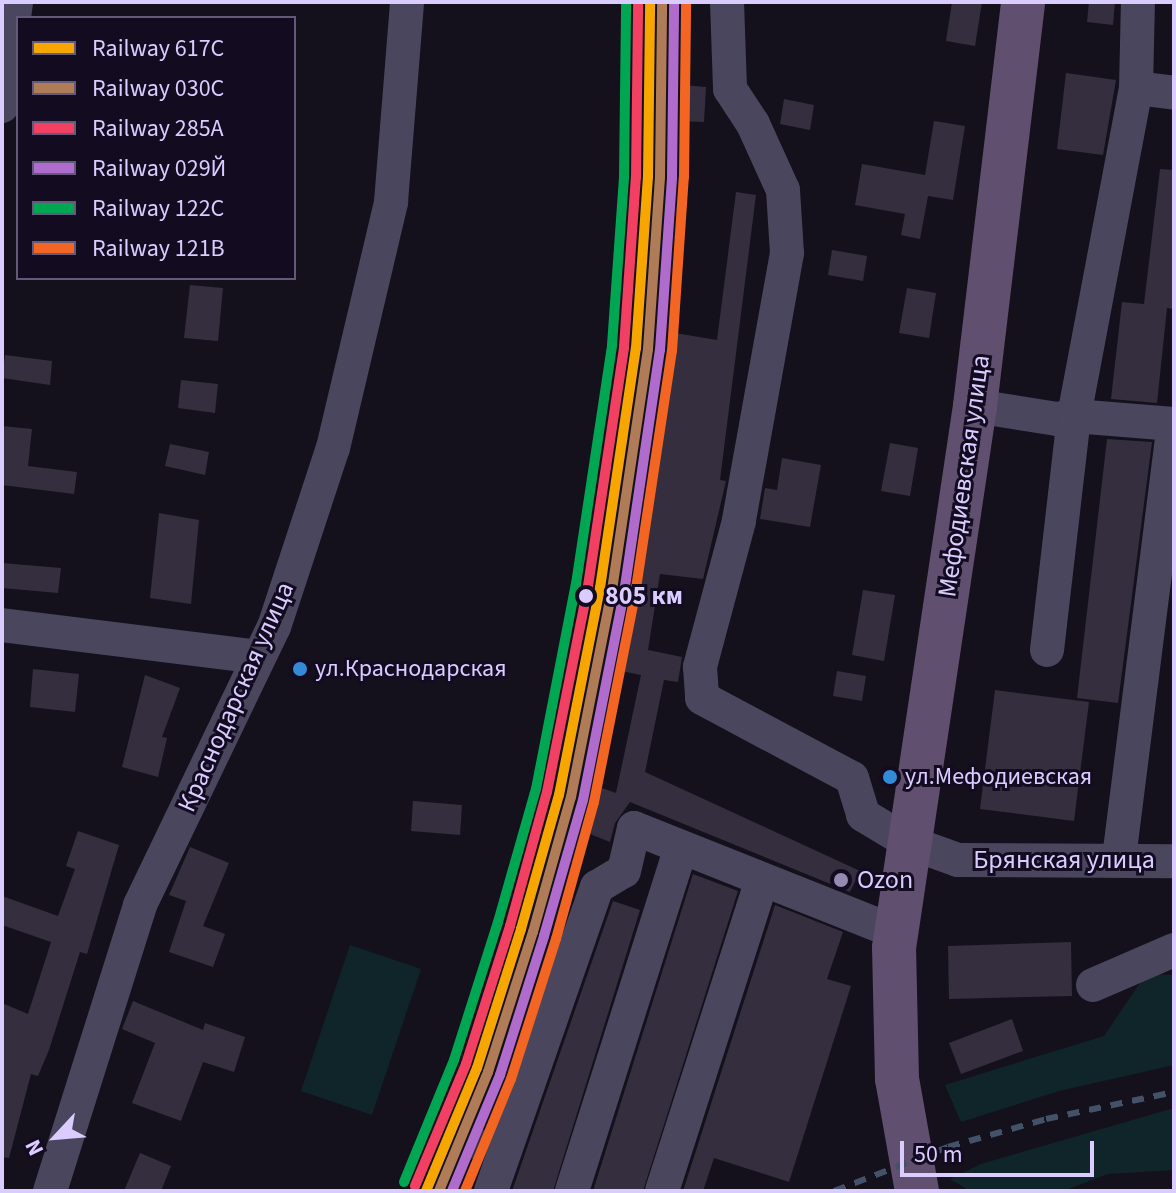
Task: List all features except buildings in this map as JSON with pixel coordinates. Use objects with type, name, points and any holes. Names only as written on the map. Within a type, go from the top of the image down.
[{"type":"main road","name":"Мефодиевская улица","points":[[917,1191],[897,1079],[895,940],[975,406],[1023,2]]},
{"type":"street","points":[[2,106],[16,2]]},
{"type":"street","name":"Краснодарская улица","points":[[50,1191],[140,905],[284,597],[361,348],[391,202],[407,2]]},
{"type":"street","name":"Брянская улица","points":[[727,2],[730,89],[753,124],[783,190],[787,253],[739,521],[700,667],[702,698],[852,778],[863,815],[908,842],[958,860],[1119,858],[1174,861]]},
{"type":"street","points":[[1047,650],[1074,416],[1136,88],[1138,2]]},
{"type":"street","points":[[1136,88],[1174,93]]},
{"type":"street","points":[[975,406],[1057,419],[1074,416],[1174,424],[1167,517],[1119,858]]},
{"type":"street","points":[[2,625],[258,657]]},
{"type":"street","points":[[491,1191],[597,887],[624,871],[634,828],[680,850],[762,880],[895,940]]},
{"type":"street","points":[[572,1191],[680,850]]},
{"type":"street","points":[[662,1191],[762,880]]},
{"type":"street","points":[[1093,985],[1174,950]]},
{"type":"green space","points":[[350,945],[421,969],[372,1115],[301,1091]]},
{"type":"green space","points":[[1146,974],[1174,975],[1174,1065],[1059,1091],[961,1122],[945,1085],[1104,1036]]},
{"type":"green space","points":[[1174,1108],[1174,1170],[1108,1174],[1063,1191],[970,1191],[950,1179],[981,1164]]},
{"type":"railway","points":[[834,1191],[948,1147],[1046,1119],[1174,1092]]},
{"type":"rail line","name":"122С","points":[[404,1182],[454,1060],[498,922],[536,789],[576,584],[612,345],[624,176],[626,2]]},
{"type":"rail line","name":"285А","points":[[415,1186],[466,1064],[510,926],[547,792],[588,586],[624,347],[636,177],[638,2]]},
{"type":"rail line","name":"617C","points":[[426,1191],[477,1068],[521,929],[559,795],[600,588],[636,348],[648,177],[650,2]]},
{"type":"rail line","name":"030C","points":[[439,1191],[488,1072],[533,932],[571,797],[612,590],[648,349],[660,177],[662,2]]},
{"type":"rail line","name":"029Й","points":[[452,1191],[500,1075],[544,936],[583,800],[624,593],[660,350],[672,177],[674,2]]},
{"type":"rail line","name":"121В","points":[[465,1191],[511,1079],[556,939],[594,802],[635,595],[672,351],[684,177],[686,2]]},
{"type":"place","name":"805 км","points":[[586,596]]},
{"type":"place","name":"ул.Краснодарская","points":[[300,669]]},
{"type":"place","name":"ул.Мефодиевская","points":[[890,777]]},
{"type":"place","name":"Ozon","points":[[841,880]]}]
